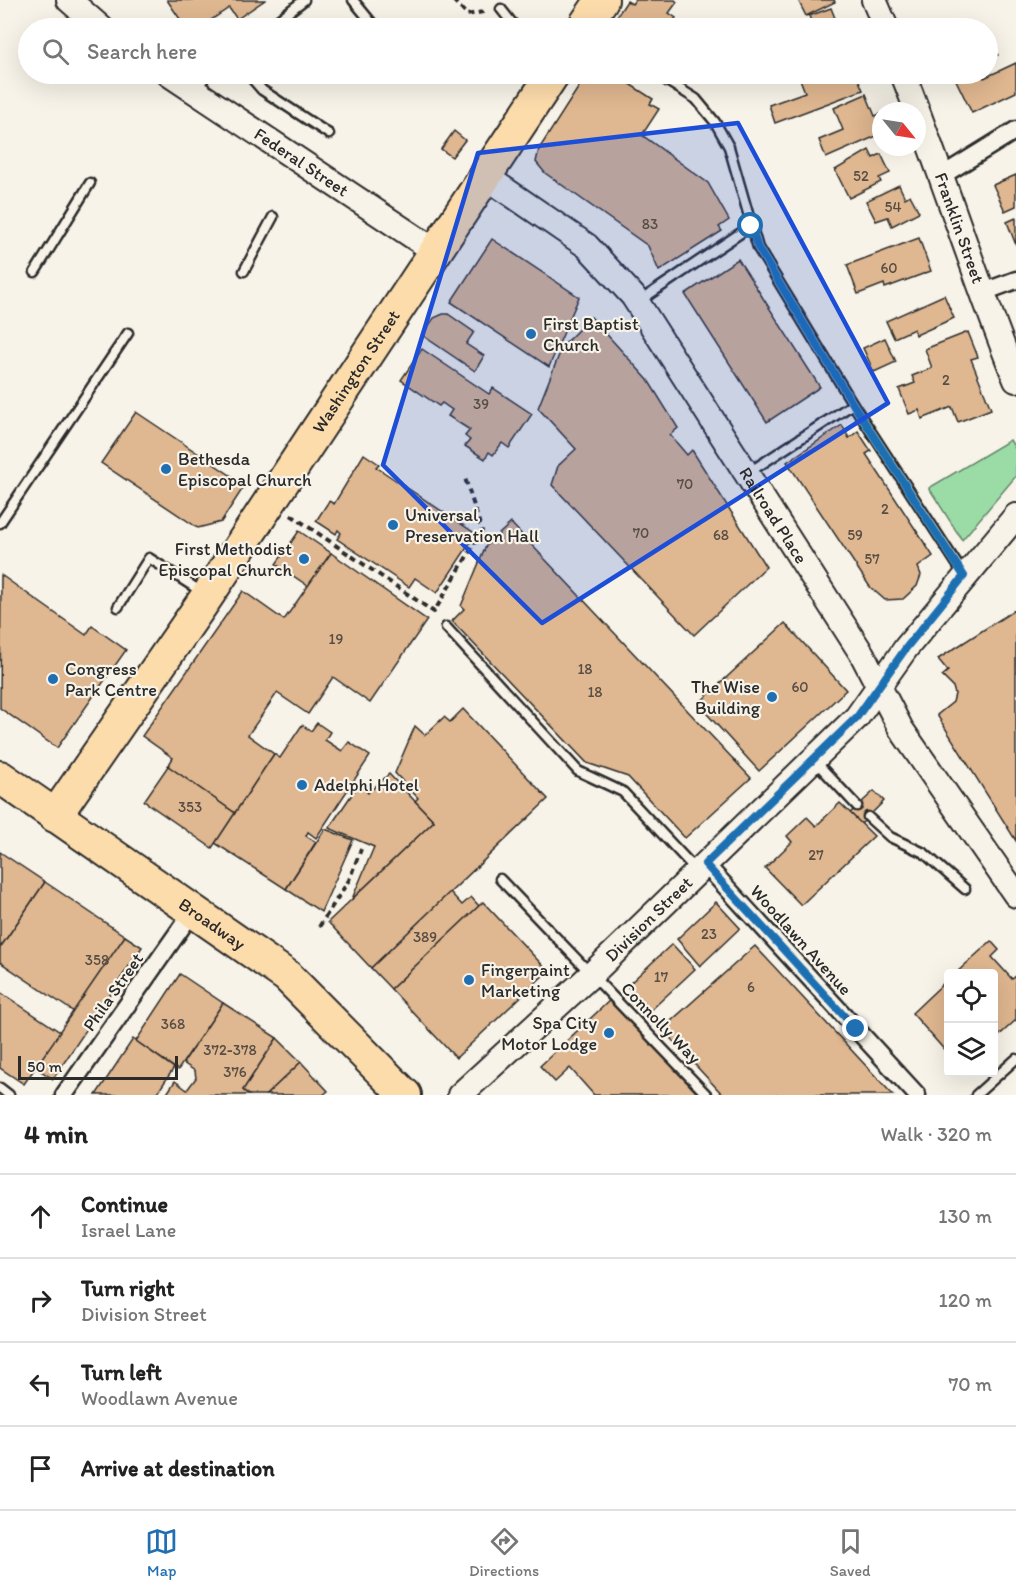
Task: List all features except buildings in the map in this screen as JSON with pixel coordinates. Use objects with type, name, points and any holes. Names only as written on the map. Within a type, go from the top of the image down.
[{"type":"highway","points":[[591,18],[602,0]]},
{"type":"highway","name":"Washington Street","points":[[55,816],[208,596],[546,84]]},
{"type":"highway","name":"Broadway","points":[[0,777],[287,976],[405,1095]]},
{"type":"street","points":[[69,0],[90,18]]},
{"type":"street","points":[[874,0],[882,18]]},
{"type":"street","name":"Federal Street","points":[[204,84],[435,251]]},
{"type":"street","name":"Franklin Street","points":[[907,84],[943,175],[981,293],[1016,380]]},
{"type":"street","points":[[943,175],[1016,130]]},
{"type":"street","name":"Railroad Place","points":[[485,176],[586,246],[611,269],[637,302],[862,654],[901,729],[1016,895]]},
{"type":"street","points":[[981,293],[1016,280]]},
{"type":"street","name":"Division Street","points":[[460,1095],[592,974],[857,717],[964,576],[1016,516]]},
{"type":"street","name":"Woodlawn Avenue","points":[[701,868],[917,1095]]},
{"type":"street","name":"Phila Street","points":[[64,1095],[194,911]]},
{"type":"lane","points":[[281,18],[304,0]]},
{"type":"lane","points":[[352,0],[367,18]]},
{"type":"lane","points":[[501,9],[508,18]]},
{"type":"lane","points":[[257,84],[262,90],[329,134]]},
{"type":"lane","points":[[673,84],[696,99],[715,122],[729,147],[758,248],[853,404],[964,576]]},
{"type":"lane","points":[[35,272],[90,183]]},
{"type":"lane","points":[[244,272],[273,217]]},
{"type":"lane","points":[[637,302],[751,226]]},
{"type":"lane","points":[[0,523],[128,333]]},
{"type":"lane","points":[[746,474],[853,404]]},
{"type":"lane","points":[[118,607],[149,558],[208,596]]},
{"type":"lane","points":[[446,627],[578,771],[623,792],[701,868]]},
{"type":"lane","points":[[813,759],[857,806]]},
{"type":"lane","points":[[868,817],[890,837],[924,853],[965,889]]},
{"type":"lane","name":"Connolly Way","points":[[500,879],[707,1095]]},
{"type":"lane","points":[[976,1095],[1016,1059]]},
{"type":"lane","points":[[0,1088],[9,1095]]},
{"type":"path","points":[[453,0],[467,15],[501,9]]},
{"type":"path","points":[[270,501],[434,612],[482,531],[465,478]]},
{"type":"path","points":[[319,927],[349,880],[361,849]]},
{"type":"highlighted area","points":[[738,123],[888,403],[542,623],[383,465],[478,153]]},
{"type":"green space","points":[[1010,440],[1016,450],[1016,476],[962,540],[929,488]]},
{"type":"place","name":"First Baptist Church","points":[[531,334]]},
{"type":"place","name":"Bethesda Episcopal Church","points":[[166,469]]},
{"type":"place","name":"Universal Preservation Hall","points":[[393,525]]},
{"type":"place","name":"First Methodist Episcopal Church","points":[[304,559]]},
{"type":"place","name":"Congress Park Centre","points":[[53,679]]},
{"type":"place","name":"The Wise Building","points":[[772,697]]},
{"type":"place","name":"Adelphi Hotel","points":[[302,785]]},
{"type":"place","name":"Fingerpaint Marketing","points":[[469,980]]},
{"type":"place","name":"Spa City Motor Lodge","points":[[609,1033]]},
{"type":"route","points":[[751,226],[758,248],[853,404],[964,576],[906,648],[857,717],[705,864],[856,1029]]}]
